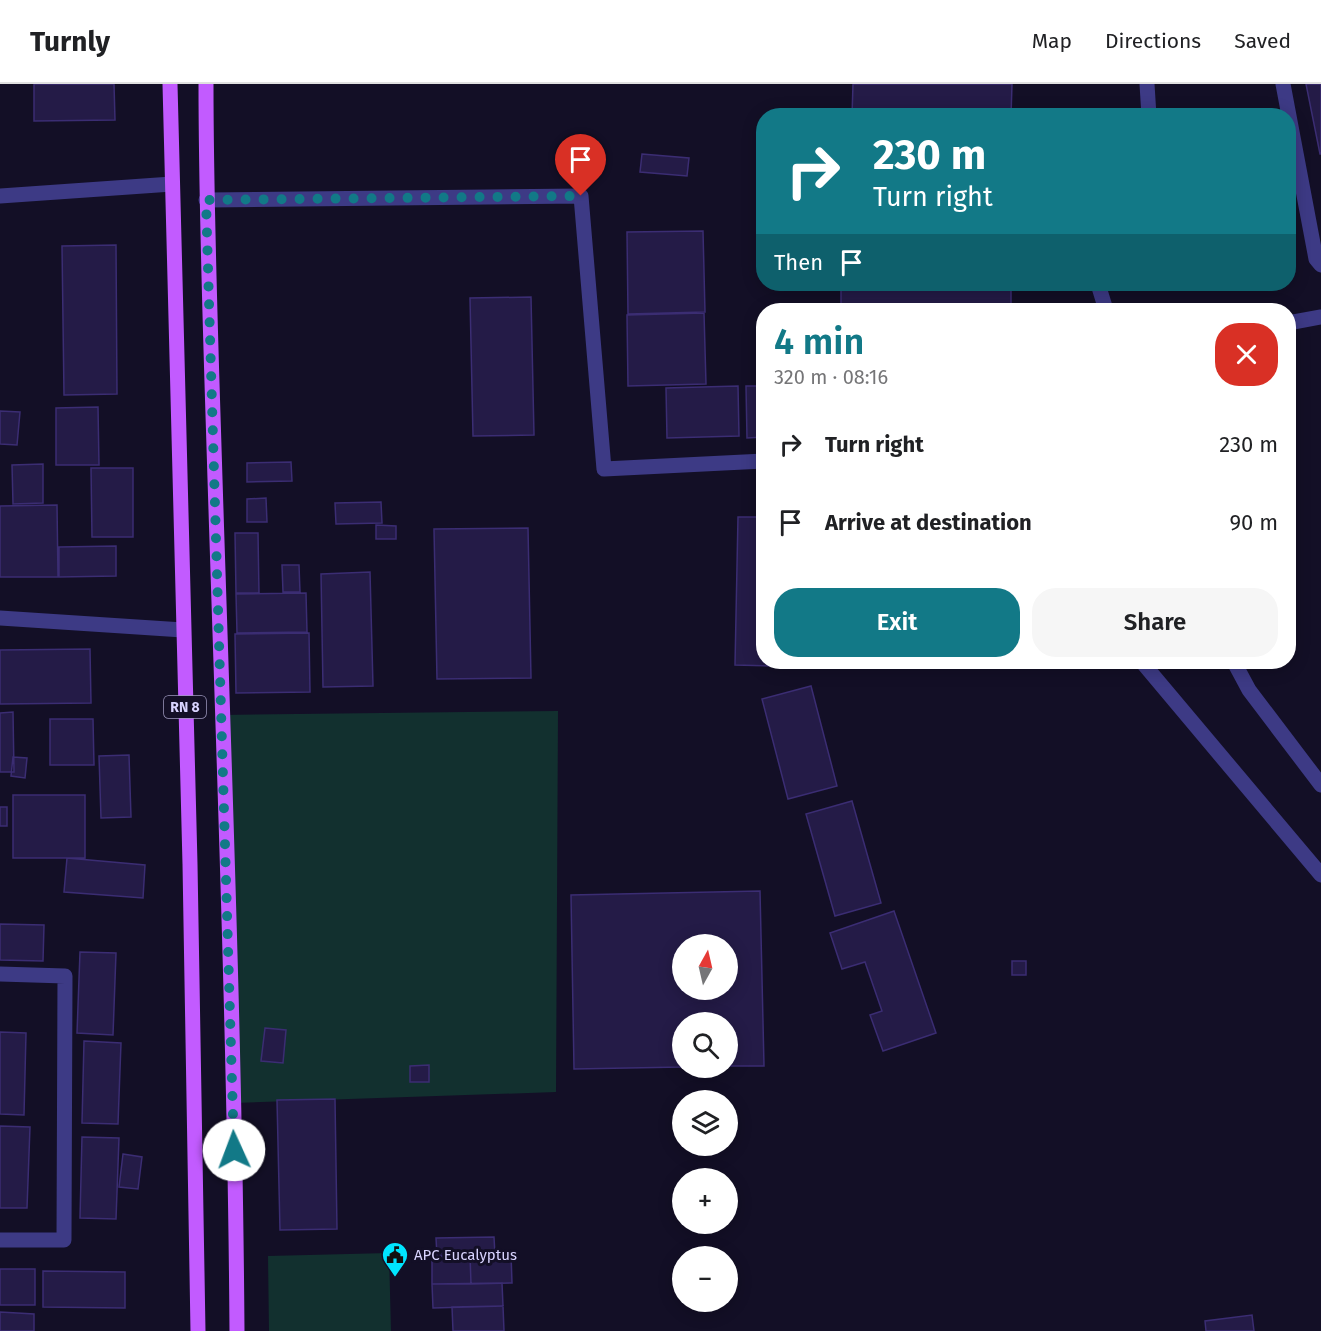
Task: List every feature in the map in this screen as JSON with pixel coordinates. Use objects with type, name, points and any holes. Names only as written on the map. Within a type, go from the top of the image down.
[{"type":"main road","name":"RN 8","points":[[170,84],[190,864],[198,1331]]},
{"type":"main road","name":"RN 8","points":[[206,84],[206,200],[227,888],[237,1331]]},
{"type":"street","points":[[1147,84],[1148,108]]},
{"type":"street","points":[[1283,84],[1288,108]]},
{"type":"street","points":[[1296,153],[1316,259],[1321,265]]},
{"type":"street","points":[[0,196],[172,184]]},
{"type":"street","points":[[206,200],[581,196],[604,470],[756,461]]},
{"type":"street","points":[[1296,321],[1321,316]]},
{"type":"street","points":[[0,618],[183,630]]},
{"type":"street","points":[[1148,669],[1321,875]]},
{"type":"street","points":[[1238,669],[1249,690],[1321,785]]},
{"type":"street","points":[[0,974],[65,976],[64,1240],[0,1240]]},
{"type":"green space","points":[[558,711],[556,1092],[233,1103],[222,715]]},
{"type":"green space","points":[[389,1253],[391,1331],[269,1331],[268,1256]]},
{"type":"building","points":[[34,84],[114,84],[115,120],[34,121]]},
{"type":"building","points":[[853,84],[1012,84],[1011,108],[852,108]]},
{"type":"building","points":[[1306,84],[1321,84],[1321,154],[1320,154]]},
{"type":"building","points":[[642,154],[689,158],[687,176],[640,172]]},
{"type":"building","points":[[703,231],[705,312],[628,314],[627,232]]},
{"type":"building","points":[[116,245],[117,394],[64,395],[62,246]]},
{"type":"building","points":[[841,291],[1011,291],[1011,303],[841,303]]},
{"type":"building","points":[[531,297],[534,435],[473,436],[470,298]]},
{"type":"building","points":[[704,313],[706,384],[628,386],[627,315]]},
{"type":"building","points":[[738,386],[739,436],[667,438],[666,388]]},
{"type":"building","points":[[746,386],[756,386],[756,437],[747,438]]},
{"type":"building","points":[[98,407],[99,465],[56,465],[56,408]]},
{"type":"building","points":[[0,411],[20,412],[17,445],[0,444]]},
{"type":"building","points":[[291,462],[292,481],[247,482],[247,463]]},
{"type":"building","points":[[43,464],[43,503],[13,504],[12,465]]},
{"type":"building","points":[[91,468],[133,468],[133,537],[92,537]]},
{"type":"building","points":[[266,498],[267,522],[247,522],[247,499]]},
{"type":"building","points":[[381,502],[382,523],[336,524],[335,503]]},
{"type":"building","points":[[57,505],[58,577],[0,577],[0,506]]},
{"type":"building","points":[[738,517],[756,517],[756,666],[735,665]]},
{"type":"building","points":[[376,525],[396,526],[396,539],[376,539]]},
{"type":"building","points":[[528,528],[531,678],[437,679],[434,529]]},
{"type":"building","points":[[235,533],[258,533],[259,593],[236,593]]},
{"type":"building","points":[[116,546],[116,576],[59,577],[59,547]]},
{"type":"building","points":[[282,565],[299,565],[300,592],[283,592]]},
{"type":"building","points":[[370,572],[373,686],[323,687],[321,574]]},
{"type":"building","points":[[306,593],[307,632],[237,633],[236,594]]},
{"type":"building","points":[[309,633],[310,692],[236,693],[235,634]]},
{"type":"building","points":[[90,649],[91,703],[0,704],[0,650]]},
{"type":"building","points":[[811,686],[837,786],[788,799],[762,699]]},
{"type":"building","points":[[13,712],[14,772],[0,772],[0,713]]},
{"type":"building","points":[[50,719],[93,719],[94,765],[50,765]]},
{"type":"building","points":[[129,755],[131,817],[101,818],[99,756]]},
{"type":"building","points":[[13,757],[27,758],[25,778],[11,776]]},
{"type":"building","points":[[13,795],[85,795],[85,858],[13,858]]},
{"type":"building","points":[[852,801],[881,903],[835,916],[806,814]]},
{"type":"building","points":[[0,807],[7,807],[7,826],[0,826]]},
{"type":"building","points":[[67,858],[145,865],[143,898],[64,892]]},
{"type":"building","points":[[760,891],[764,1066],[738,1066],[738,1012],[672,1012],[672,1067],[574,1069],[571,895]]},
{"type":"building","points":[[894,911],[936,1033],[883,1051],[870,1015],[882,1011],[865,962],[842,969],[830,933]]},
{"type":"building","points":[[0,924],[44,925],[43,961],[0,960]]},
{"type":"building","points":[[80,952],[116,953],[113,1035],[77,1033]]},
{"type":"building","points":[[1012,961],[1026,961],[1026,975],[1012,975]]},
{"type":"building","points":[[265,1028],[286,1030],[283,1063],[261,1061]]},
{"type":"building","points":[[0,1032],[26,1033],[24,1115],[0,1114]]},
{"type":"building","points":[[84,1041],[121,1043],[118,1124],[82,1123]]},
{"type":"building","points":[[429,1065],[429,1082],[410,1082],[410,1066]]},
{"type":"building","points":[[335,1099],[337,1229],[280,1230],[277,1100]]},
{"type":"building","points":[[0,1126],[30,1127],[27,1208],[0,1208]]},
{"type":"building","points":[[82,1137],[119,1138],[116,1219],[80,1218]]},
{"type":"building","points":[[123,1154],[142,1157],[138,1189],[119,1187]]},
{"type":"building","points":[[494,1237],[495,1255],[437,1256],[436,1238]]},
{"type":"building","points":[[511,1254],[512,1283],[471,1284],[470,1255]]},
{"type":"building","points":[[470,1256],[471,1284],[432,1284],[432,1257]]},
{"type":"building","points":[[0,1269],[35,1269],[35,1305],[0,1305]]},
{"type":"building","points":[[43,1271],[125,1272],[125,1308],[43,1307]]},
{"type":"building","points":[[502,1283],[503,1306],[433,1308],[432,1284]]},
{"type":"building","points":[[503,1306],[504,1331],[453,1331],[452,1307]]},
{"type":"building","points":[[0,1312],[34,1314],[34,1331],[0,1331]]},
{"type":"building","points":[[1252,1315],[1254,1331],[1206,1331],[1205,1321]]},
{"type":"place","name":"APC Eucalyptus","points":[[395,1278]]},
{"type":"route","points":[[234,1150],[206,200],[581,196]]}]
